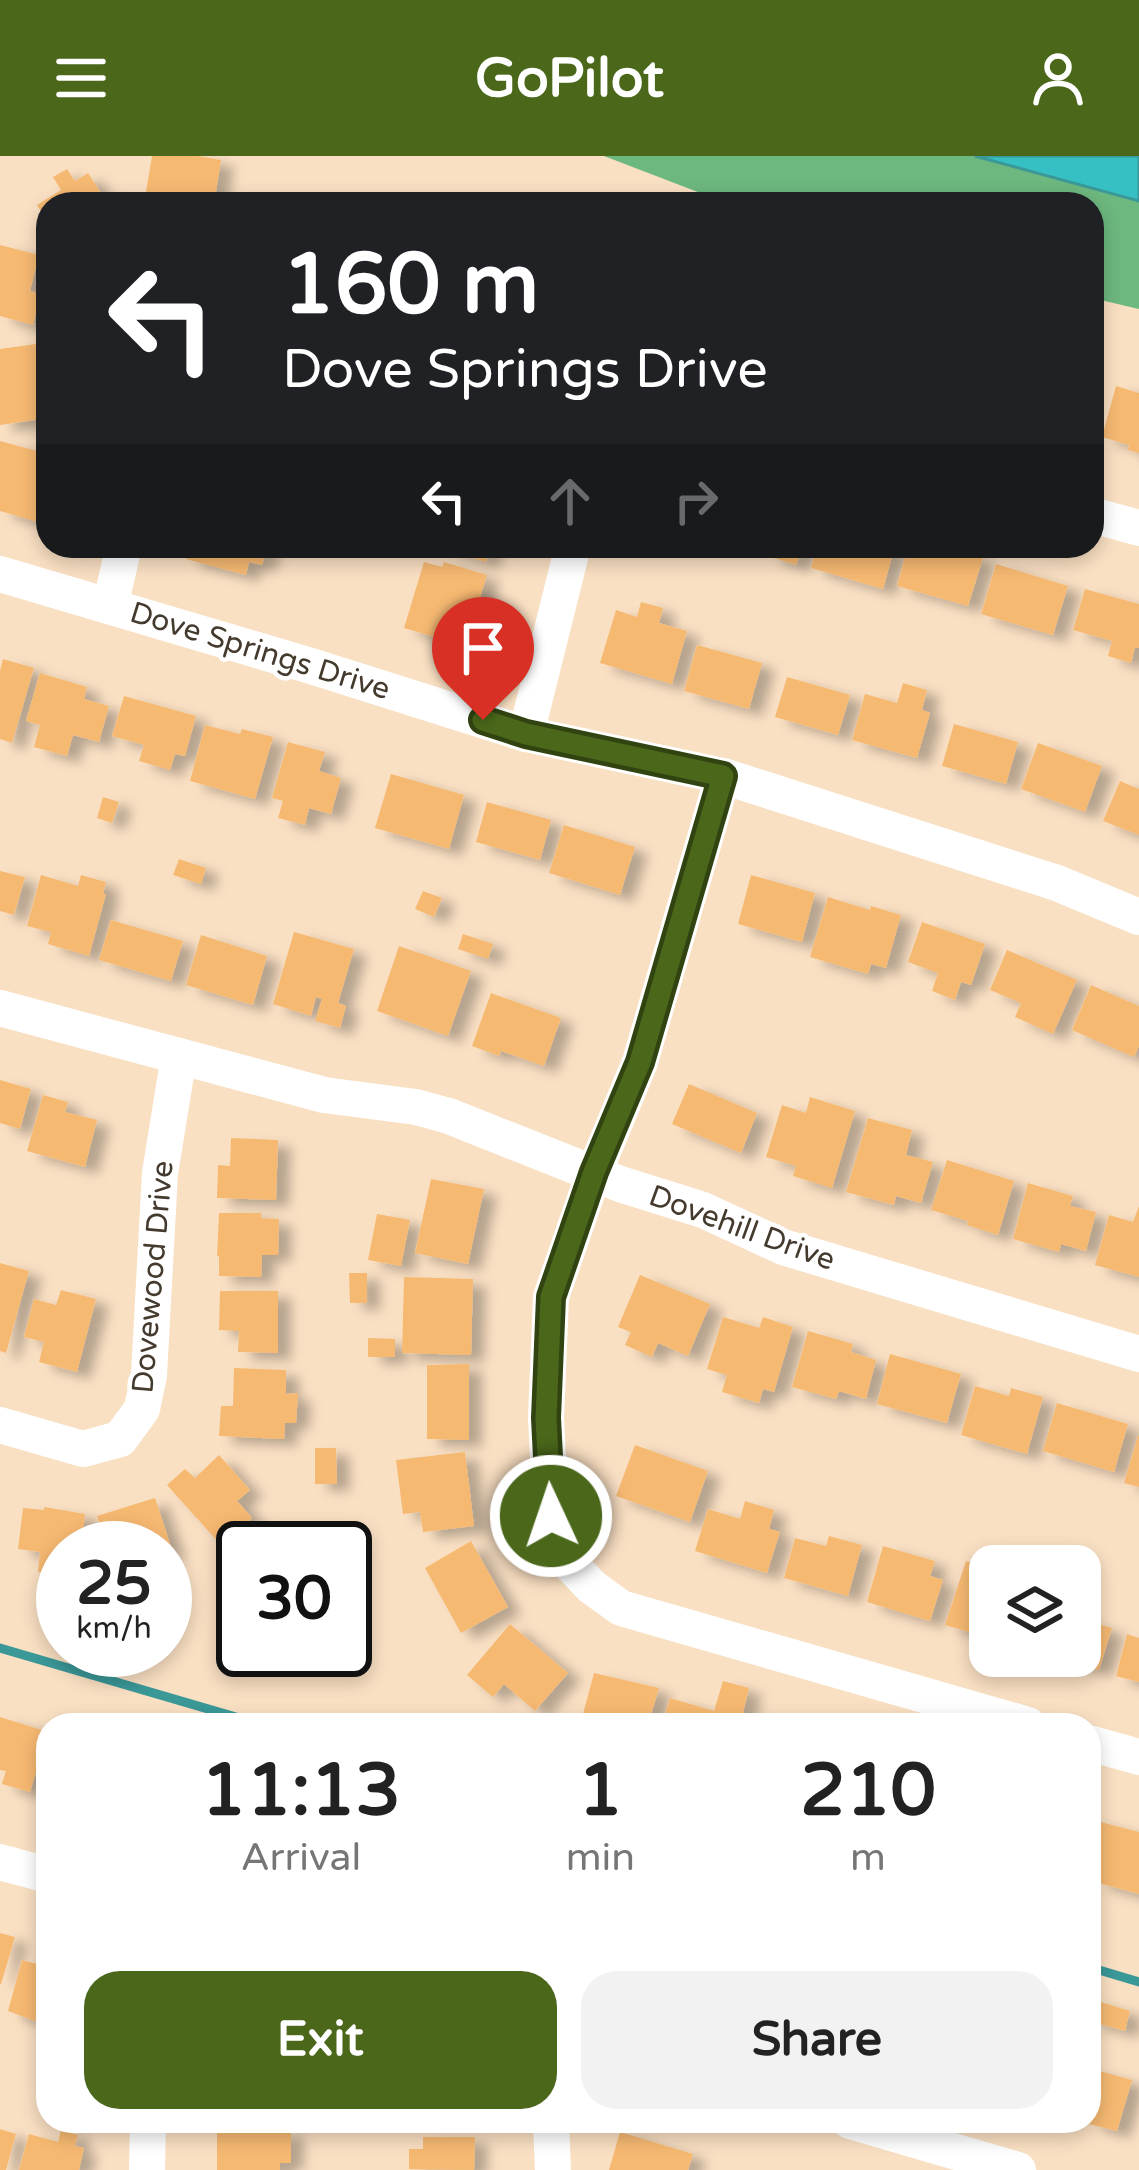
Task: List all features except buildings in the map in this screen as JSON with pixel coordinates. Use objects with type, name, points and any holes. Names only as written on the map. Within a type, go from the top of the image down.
[{"type":"street","points":[[1104,518],[1139,528]]},
{"type":"street","points":[[110,606],[121,558]]},
{"type":"street","points":[[526,734],[570,558]]},
{"type":"street","name":"Dove Springs Drive","points":[[0,574],[526,734],[723,776],[1057,883],[1139,917]]},
{"type":"street","points":[[723,776],[640,1062],[594,1172],[551,1297],[546,1418],[551,1516],[572,1565],[621,1608],[986,1713]]},
{"type":"street","name":"Dovehill Drive","points":[[0,1008],[324,1095],[449,1116],[703,1210],[783,1247],[1139,1354]]},
{"type":"street","name":"Dovewood Drive","points":[[0,1425],[82,1449],[120,1439],[142,1409],[149,1375],[160,1174],[179,1056]]},
{"type":"street","points":[[1101,1746],[1139,1757]]},
{"type":"street","points":[[0,1862],[36,1872]]},
{"type":"street","points":[[147,2170],[148,2133]]},
{"type":"street","points":[[551,2133],[553,2170]]},
{"type":"street","points":[[891,2133],[1018,2170]]},
{"type":"green space","points":[[604,156],[1139,156],[1139,309],[1104,301],[1104,192],[698,192]]},
{"type":"water","points":[[975,156],[1139,156],[1139,201]]},
{"type":"waterway","points":[[0,1648],[222,1713]]},
{"type":"waterway","points":[[1101,1971],[1139,1982]]},
{"type":"route","points":[[483,720],[526,734],[723,776],[640,1062],[594,1172],[551,1297],[546,1418],[551,1516]]}]
